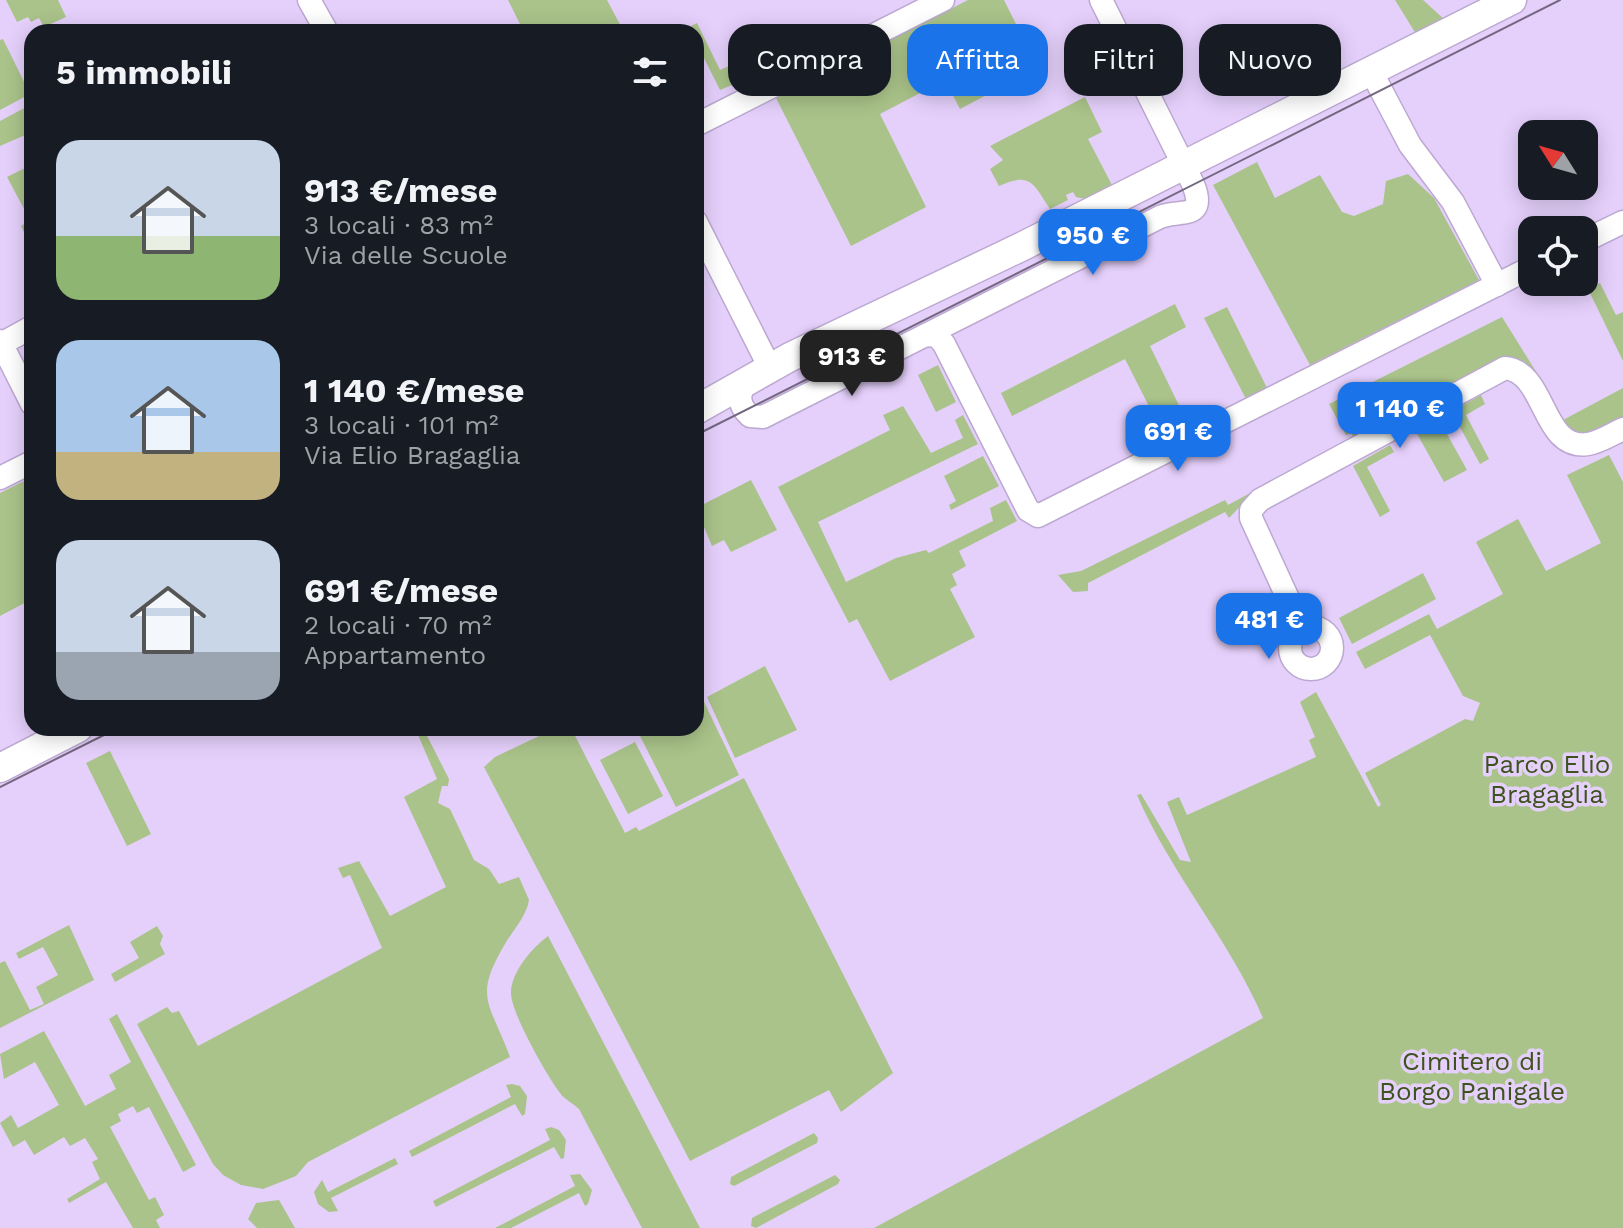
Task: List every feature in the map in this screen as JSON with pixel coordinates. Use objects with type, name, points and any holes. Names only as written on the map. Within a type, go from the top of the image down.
[{"type":"main road","points":[[704,405],[759,374],[1512,0]]},
{"type":"main road","points":[[0,768],[62,736]]},
{"type":"street","points":[[309,0],[322,24]]},
{"type":"street","points":[[704,121],[943,0]]},
{"type":"street","points":[[704,241],[759,374],[741,391],[740,401],[748,414],[760,418],[1160,217],[1191,211],[1197,194],[1101,0]]},
{"type":"street","points":[[1371,71],[1410,145],[1453,202],[1497,285]]},
{"type":"street","points":[[1598,234],[1623,222]]},
{"type":"street","points":[[926,335],[937,336],[944,344],[1028,510],[1038,516],[1518,274]]},
{"type":"street","points":[[24,331],[1,342],[24,388]]},
{"type":"street","points":[[1302,629],[1251,518],[1251,510],[1260,500],[1505,368],[1526,377],[1552,424],[1571,442],[1587,444],[1623,429]]},
{"type":"street","points":[[0,478],[24,466]]},
{"type":"green space","points":[[6,0],[58,0],[66,17],[51,24],[42,24],[39,18],[31,22],[28,17],[17,22]]},
{"type":"green space","points":[[508,0],[607,0],[620,24],[520,24]]},
{"type":"green space","points":[[968,0],[1004,0],[1016,24],[921,24]]},
{"type":"green space","points":[[1395,0],[1423,0],[1445,20],[1416,34]]},
{"type":"green space","points":[[907,31],[907,96],[914,96],[880,114],[926,207],[851,246],[776,98],[891,96],[891,39]]},
{"type":"green space","points":[[704,37],[720,70],[728,66],[728,87],[720,90],[704,58]]},
{"type":"green space","points":[[3,39],[24,82],[24,97],[0,110],[0,40]]},
{"type":"green space","points":[[953,96],[985,96],[960,109]]},
{"type":"green space","points":[[1085,97],[1102,132],[1088,139],[1112,185],[1085,199],[1076,197],[1073,192],[1066,195],[1068,200],[1050,209],[1035,187],[1025,180],[999,186],[990,169],[1003,160],[990,146]]},
{"type":"green space","points":[[24,108],[24,136],[0,146],[0,121]]},
{"type":"green space","points":[[1257,162],[1275,198],[1320,175],[1342,212],[1354,216],[1383,204],[1386,181],[1408,174],[1434,198],[1479,280],[1310,365],[1213,185]]},
{"type":"green space","points":[[24,168],[24,209],[7,177]]},
{"type":"green space","points":[[1598,284],[1616,315],[1623,312],[1623,361],[1591,296],[1598,296]]},
{"type":"green space","points":[[1175,304],[1186,327],[1150,346],[1190,428],[1166,440],[1125,359],[1012,416],[1001,393]]},
{"type":"green space","points":[[1227,307],[1267,388],[1246,399],[1204,318]]},
{"type":"green space","points":[[1502,317],[1540,378],[1525,364],[1511,359],[1355,439],[1351,433],[1346,435],[1329,404]]},
{"type":"green space","points":[[938,365],[956,402],[936,412],[918,375]]},
{"type":"green space","points":[[1623,388],[1623,417],[1594,432],[1576,433],[1563,420]]},
{"type":"green space","points":[[1481,395],[1485,404],[1466,415],[1489,459],[1480,464],[1455,418],[1456,409]]},
{"type":"green space","points":[[903,406],[931,453],[963,438],[955,420],[963,415],[978,444],[818,522],[846,582],[896,558],[926,550],[929,553],[993,521],[990,508],[1006,500],[1017,521],[959,551],[966,566],[952,574],[957,585],[950,589],[975,637],[890,681],[857,619],[849,623],[778,487],[890,430],[883,415]]},
{"type":"green space","points":[[1435,422],[1442,425],[1467,470],[1444,482],[1416,432]]},
{"type":"green space","points":[[1345,442],[1248,498],[1229,518],[1225,512],[1088,583],[1088,591],[1073,592],[1058,575],[1081,571],[1225,500],[1228,505]]},
{"type":"green space","points":[[1390,445],[1394,452],[1367,467],[1390,511],[1380,517],[1353,466]]},
{"type":"green space","points":[[1609,455],[1623,482],[1623,1228],[874,1228],[1263,1018],[1234,961],[1166,852],[1137,795],[1141,794],[1180,860],[1191,862],[1167,802],[1179,797],[1187,815],[1316,757],[1309,740],[1315,737],[1300,702],[1316,692],[1378,807],[1381,805],[1365,773],[1465,719],[1473,721],[1480,703],[1463,696],[1430,635],[1365,669],[1356,652],[1429,614],[1437,629],[1503,594],[1476,542],[1518,519],[1546,571],[1601,543],[1567,475]]},
{"type":"green space","points":[[983,456],[999,486],[951,510],[949,505],[956,501],[944,476]]},
{"type":"green space","points":[[751,480],[777,530],[731,552],[724,540],[712,546],[704,527],[704,504]]},
{"type":"green space","points":[[24,481],[24,603],[0,616],[0,493]]},
{"type":"green space","points":[[1423,573],[1436,599],[1352,644],[1339,618]]},
{"type":"green space","points":[[765,666],[797,730],[735,758],[707,697]]},
{"type":"green space","points":[[704,702],[739,775],[676,807],[640,736],[704,736]]},
{"type":"green space","points":[[418,736],[427,736],[449,779],[448,786],[442,786],[438,803],[450,809],[474,860],[489,869],[499,884],[519,877],[529,900],[524,915],[497,959],[487,987],[491,1010],[510,1057],[308,1162],[296,1176],[263,1189],[241,1185],[223,1175],[213,1164],[137,1024],[167,1007],[172,1013],[179,1011],[198,1046],[382,948],[350,875],[343,878],[338,868],[359,861],[390,916],[446,887],[404,797],[437,779]]},
{"type":"green space","points":[[539,736],[575,736],[625,833],[636,827],[639,831],[744,778],[893,1073],[841,1112],[829,1090],[690,1161],[484,767],[495,757]]},
{"type":"green space","points":[[635,742],[663,796],[628,814],[600,760]]},
{"type":"green space","points":[[110,751],[151,834],[127,846],[86,763]]},
{"type":"green space","points":[[69,925],[94,980],[0,1028],[0,963],[5,961],[30,1010],[44,1004],[36,987],[58,975],[43,947],[19,959],[16,953]]},
{"type":"green space","points":[[157,926],[163,936],[160,944],[165,954],[115,982],[111,974],[139,958],[130,942]]},
{"type":"green space","points":[[548,936],[700,1228],[642,1228],[579,1109],[560,1093],[531,1044],[517,1015],[512,985],[524,961]]},
{"type":"green space","points":[[117,1014],[196,1165],[183,1172],[149,1107],[137,1113],[133,1106],[118,1114],[121,1121],[110,1127],[149,1200],[155,1197],[164,1215],[156,1220],[160,1228],[133,1228],[106,1182],[69,1203],[67,1199],[100,1179],[92,1162],[98,1159],[85,1138],[70,1146],[64,1137],[34,1155],[25,1140],[13,1147],[0,1123],[11,1115],[18,1128],[59,1105],[35,1062],[4,1079],[0,1054],[44,1031],[85,1106],[116,1089],[109,1075],[131,1062],[109,1019]]},
{"type":"green space","points":[[506,1085],[520,1086],[527,1096],[525,1114],[522,1116],[515,1104],[412,1157],[409,1151],[511,1097]]},
{"type":"green space","points":[[551,1127],[559,1130],[566,1140],[564,1158],[561,1159],[554,1147],[436,1207],[433,1201],[550,1140],[545,1129]]},
{"type":"green space","points":[[814,1133],[817,1143],[734,1186],[730,1184],[731,1177]]},
{"type":"green space","points":[[395,1158],[398,1164],[331,1198],[338,1211],[329,1212],[318,1204],[314,1192],[322,1180],[328,1192]]},
{"type":"green space","points":[[580,1174],[592,1190],[585,1206],[579,1193],[511,1228],[495,1228],[575,1186],[570,1175]]},
{"type":"green space","points":[[835,1175],[840,1180],[838,1184],[756,1228],[751,1226],[752,1218]]},
{"type":"green space","points":[[279,1200],[295,1228],[257,1228],[248,1219],[256,1203]]},
{"type":"tram line","points":[[704,431],[1560,0]]},
{"type":"tram line","points":[[0,787],[102,736]]},
{"type":"park label","name":"Parco Elio Bragaglia","points":[[1547,779]]},
{"type":"park label","name":"Cimitero di Borgo Panigale","points":[[1472,1076]]}]
